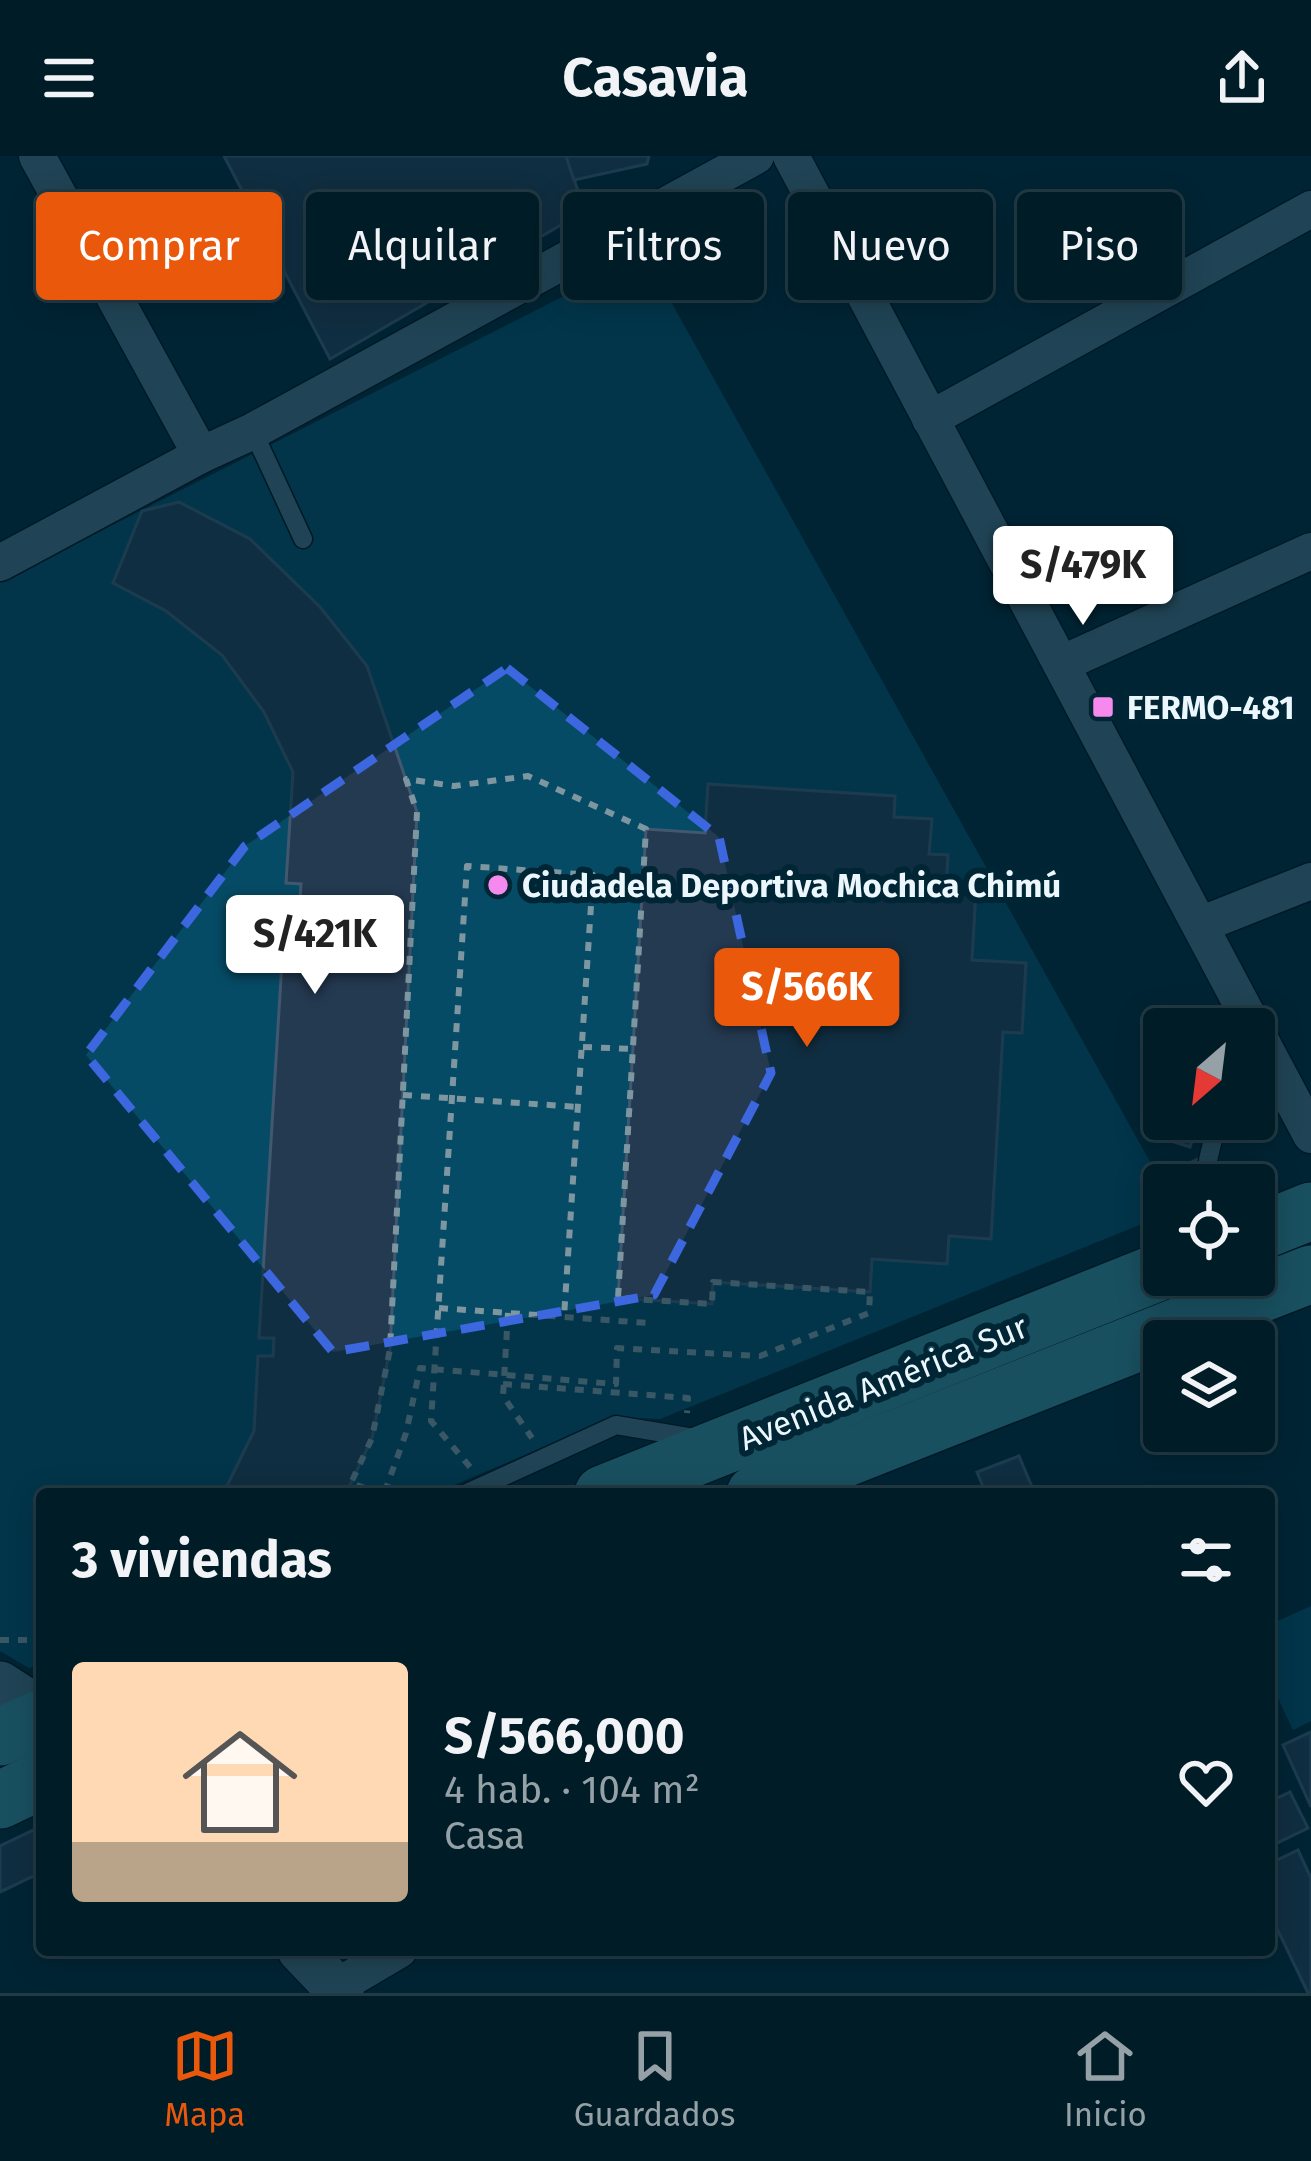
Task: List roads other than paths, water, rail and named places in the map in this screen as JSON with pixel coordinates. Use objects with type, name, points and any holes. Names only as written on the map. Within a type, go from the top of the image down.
[{"type":"main road","points":[[1275,1226],[1311,1211]]},
{"type":"main road","name":"Avenida América Sur","points":[[770,1488],[1311,1274]]},
{"type":"main road","name":"Avenida América Sur","points":[[618,1488],[1143,1278]]},
{"type":"main road","points":[[0,1737],[36,1717]]},
{"type":"main road","points":[[0,1800],[36,1783]]},
{"type":"street","points":[[37,156],[201,455]]},
{"type":"street","points":[[0,563],[253,431],[756,156]]},
{"type":"street","points":[[791,156],[1200,925],[1235,1008]]},
{"type":"street","points":[[930,419],[1311,209]]},
{"type":"street","points":[[1061,664],[1311,551]]},
{"type":"street","points":[[1200,925],[1311,881]]},
{"type":"street","points":[[1275,1095],[1311,1135]]},
{"type":"street","points":[[0,1684],[36,1710]]},
{"type":"street","points":[[306,1956],[339,1990],[390,1956]]},
{"type":"lane","points":[[253,431],[303,539]]},
{"type":"lane","points":[[1208,1160],[1213,1140]]},
{"type":"lane","points":[[478,1488],[616,1425],[728,1444]]},
{"type":"place","name":"FERMO-481","points":[[1103,707]]},
{"type":"place","name":"Ciudadela Deportiva Mochica Chimú","points":[[498,885]]}]
